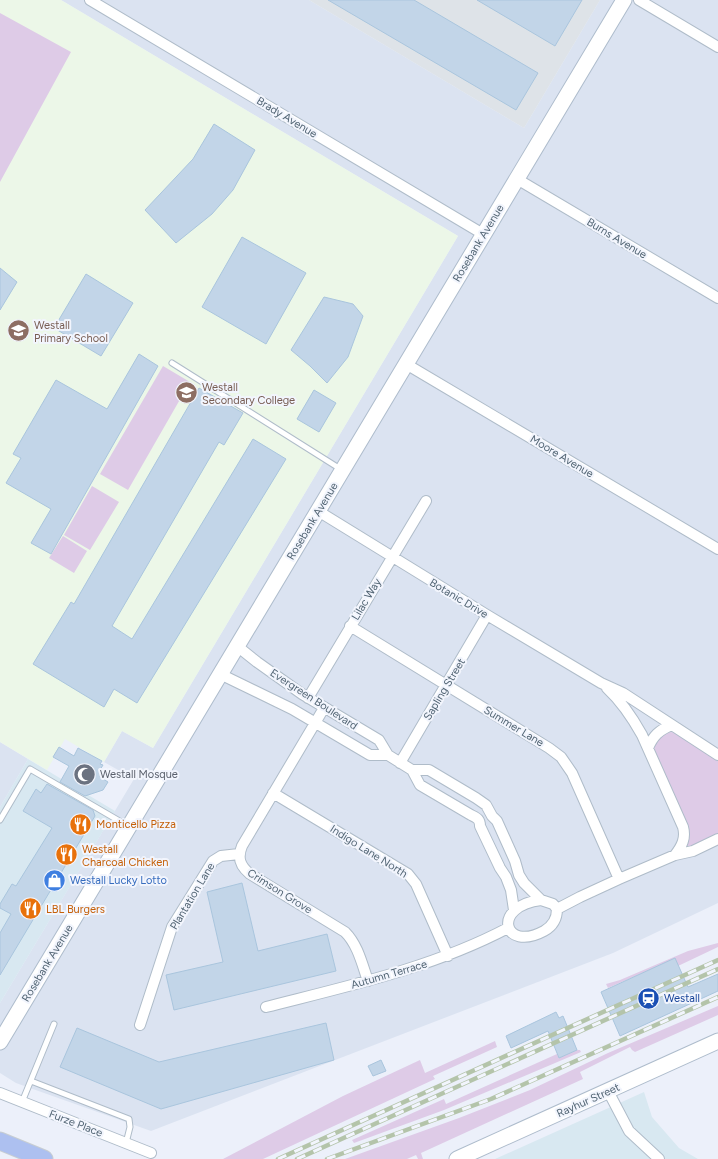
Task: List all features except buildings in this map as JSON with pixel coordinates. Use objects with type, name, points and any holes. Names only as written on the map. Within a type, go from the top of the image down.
[{"type":"main road","points":[[0,1141],[44,1159]]},
{"type":"street","name":"Brady Avenue","points":[[90,0],[483,234]]},
{"type":"street","name":"Rosebank Avenue","points":[[0,1042],[624,0]]},
{"type":"street","points":[[639,0],[718,47]]},
{"type":"street","name":"Burns Avenue","points":[[517,179],[718,298]]},
{"type":"street","name":"Moore Avenue","points":[[406,364],[718,549]]},
{"type":"street","name":"Lilac Way","points":[[308,698],[426,501]]},
{"type":"street","name":"Botanic Drive","points":[[318,511],[601,683],[623,693],[718,755]]},
{"type":"street","name":"Sapling Street","points":[[400,763],[488,615]]},
{"type":"street","name":"Summer Lane","points":[[350,626],[549,748],[561,757],[572,773],[619,879]]},
{"type":"street","name":"Evergreen Boulevard","points":[[237,646],[308,698],[379,740],[388,755],[400,763],[412,770],[429,770],[476,798],[486,806],[497,821],[515,861],[519,875],[527,886],[542,900]]},
{"type":"street","name":"Evergreen Boulevard","points":[[220,674],[279,702],[316,722],[370,755],[388,755]]},
{"type":"street","name":"Botanic Drive","points":[[601,683],[626,708],[642,735],[683,827],[685,836],[684,841],[675,855]]},
{"type":"street","points":[[239,854],[242,846],[324,708]]},
{"type":"street","points":[[648,748],[658,732],[663,728],[672,725]]},
{"type":"street","name":"Evergreen Boulevard","points":[[412,770],[420,785],[479,820],[500,868],[506,877],[514,910]]},
{"type":"street","name":"Indigo Lane North","points":[[273,793],[408,874],[416,884],[448,956]]},
{"type":"street","points":[[557,909],[619,879],[675,855],[693,851],[718,839]]},
{"type":"street","name":"Crimson Grove","points":[[239,854],[241,865],[250,874],[345,932],[354,943],[368,981]]},
{"type":"street","name":"Plantation Lane","points":[[140,1025],[169,936],[176,920],[213,860],[221,856],[239,854]]},
{"type":"street","points":[[542,900],[553,904],[557,909],[556,919],[552,925],[538,934],[523,937],[517,936],[510,932],[508,928],[509,917],[514,910],[524,903],[542,900]]},
{"type":"street","name":"Autumn Terrace","points":[[266,1007],[368,981],[448,956],[483,941],[508,928]]},
{"type":"street","name":"Rayhur Street","points":[[457,1159],[718,1041]]},
{"type":"street","points":[[608,1091],[629,1131],[659,1159]]},
{"type":"street","name":"Furze Place","points":[[0,1093],[151,1153]]},
{"type":"lane","points":[[172,363],[342,470]]},
{"type":"lane","points":[[0,820],[30,770],[128,827]]},
{"type":"lane","points":[[22,1102],[54,1024]]},
{"type":"lane","points":[[31,1081],[129,1119],[130,1127],[126,1143]]},
{"type":"shaded area","name":"Westall Secondary College","points":[[0,0],[61,0],[458,236],[153,748],[122,731],[104,762],[65,739],[47,770],[0,742]]},
{"type":"shaded area","points":[[61,0],[309,0],[524,128],[600,0],[718,0],[718,903],[613,953],[151,1131],[16,1083],[0,1073],[0,1003],[134,779],[104,762],[122,731],[153,748],[458,236]]},
{"type":"shaded area","points":[[309,0],[600,0],[524,128]]},
{"type":"shaded area","points":[[0,13],[71,52],[0,182]]},
{"type":"shaded area","points":[[163,366],[190,382],[128,490],[100,474]]},
{"type":"shaded area","points":[[92,486],[119,502],[90,550],[64,535]]},
{"type":"shaded area","points":[[63,536],[87,551],[74,573],[49,558]]},
{"type":"shaded area","points":[[671,732],[718,759],[718,836],[691,848],[686,846],[654,749],[659,738],[664,734]]},
{"type":"shaded area","points":[[0,742],[28,759],[0,807]]},
{"type":"shaded area","points":[[28,759],[115,811],[0,1003],[0,807]]},
{"type":"shaded area","points":[[718,943],[718,947],[678,966],[675,959],[608,988],[606,984],[620,980],[688,951]]},
{"type":"shaded area","points":[[718,1006],[718,1015],[635,1052],[630,1047],[580,1072],[583,1079],[421,1153],[423,1159],[418,1159],[416,1155],[407,1159],[345,1159],[459,1118],[530,1090],[608,1053]]},
{"type":"shaded area","points":[[495,1041],[497,1047],[433,1076],[435,1079],[263,1159],[223,1159],[343,1096],[420,1060],[425,1073]]},
{"type":"shaded area","points":[[580,1050],[581,1052],[444,1110],[354,1143],[352,1140],[444,1099],[446,1104],[557,1054],[559,1058]]},
{"type":"shaded area","points":[[644,1092],[652,1117],[679,1148],[698,1159],[495,1159]]},
{"type":"railway","points":[[278,1159],[718,960]]},
{"type":"railway","points":[[297,1159],[718,969]]},
{"type":"railway","points":[[327,1159],[491,1099],[718,997]]},
{"type":"place","name":"Westall Primary School","points":[[18,331]]},
{"type":"place","name":"Westall Secondary College","points":[[187,393]]},
{"type":"place","name":"Westall Mosque","points":[[84,774]]},
{"type":"place","name":"Monticello Pizza","points":[[81,824]]},
{"type":"place","name":"Westall Charcoal Chicken","points":[[66,855]]},
{"type":"place","name":"Westall Lucky Lotto","points":[[54,880]]},
{"type":"place","name":"LBL Burgers","points":[[30,909]]},
{"type":"place","name":"Westall","points":[[649,998]]}]
